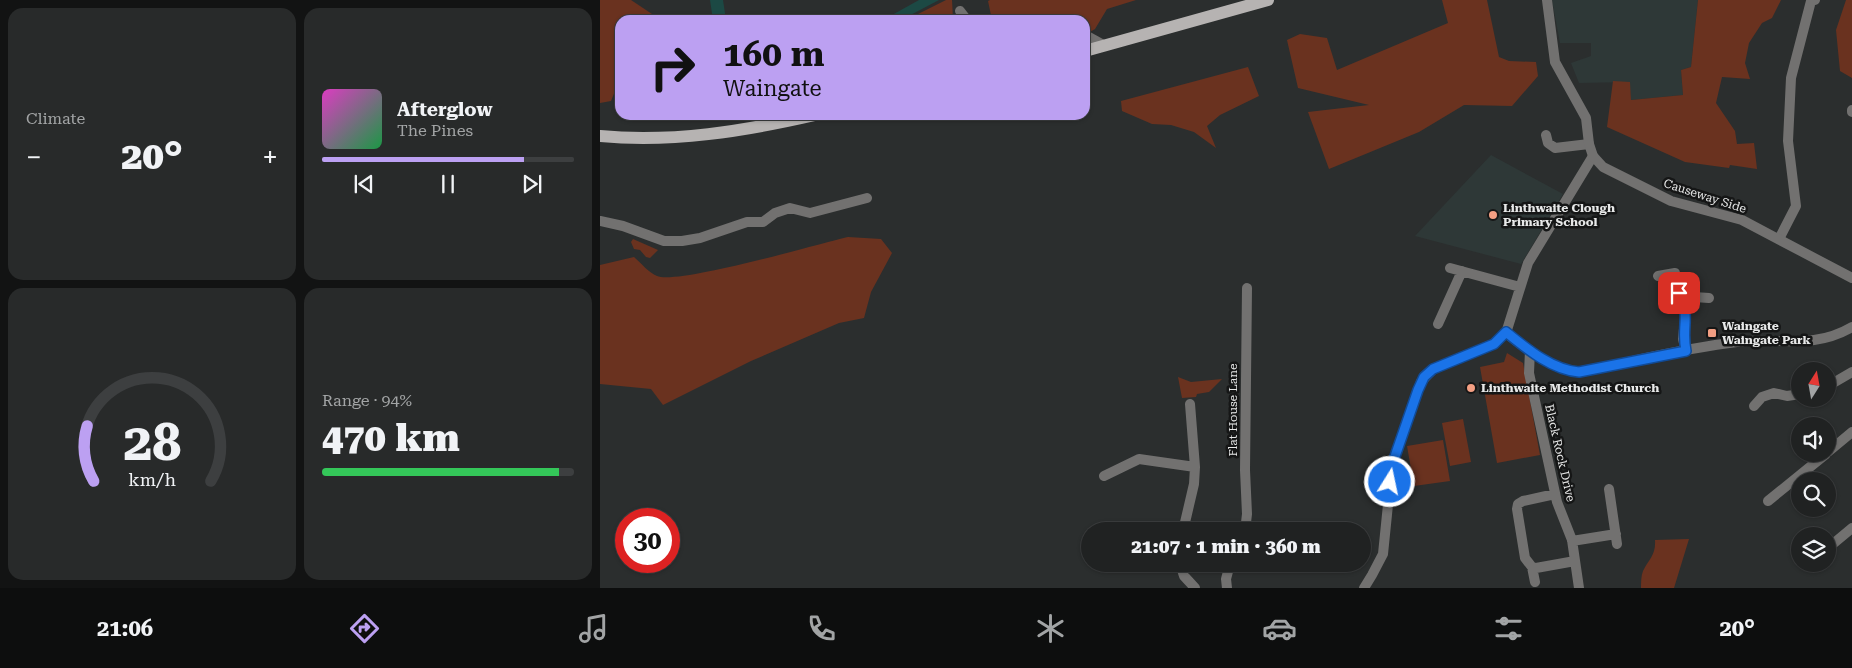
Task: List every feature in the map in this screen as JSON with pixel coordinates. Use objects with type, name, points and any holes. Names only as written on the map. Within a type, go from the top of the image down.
[{"type":"main road","points":[[1090,50],[1268,0]]},
{"type":"main road","points":[[600,136],[625,138],[716,134],[789,120]]},
{"type":"street","points":[[1364,588],[1383,554],[1392,465],[1421,382],[1433,369],[1494,344],[1506,332],[1528,264],[1593,156],[1589,144],[1586,118],[1555,62],[1547,0]]},
{"type":"street","points":[[1779,239],[1796,206],[1788,141],[1791,78],[1812,1],[1815,0]]},
{"type":"street","points":[[960,11],[963,15]]},
{"type":"street","points":[[1090,38],[1105,46]]},
{"type":"street","points":[[1546,135],[1548,143],[1555,148],[1589,144]]},
{"type":"street","name":"Causeway Side","points":[[1593,156],[1603,167],[1671,201],[1742,220],[1852,278]]},
{"type":"street","points":[[600,221],[618,224],[664,241],[682,242],[747,222],[763,222],[776,213],[790,208],[810,213],[866,198]]},
{"type":"street","points":[[1450,268],[1520,287]]},
{"type":"street","points":[[1438,324],[1462,272]]},
{"type":"street","points":[[1658,276],[1680,272],[1679,293],[1686,308],[1683,339],[1686,351]]},
{"type":"street","name":"Flat House Lane","points":[[1246,522],[1247,288]]},
{"type":"street","points":[[1683,300],[1694,297],[1709,298]]},
{"type":"street","points":[[1506,332],[1530,350],[1562,368],[1568,371],[1579,372],[1738,342],[1804,342],[1823,340],[1852,327]]},
{"type":"street","name":"Black Rock Drive","points":[[1530,350],[1529,373],[1555,494],[1572,541],[1579,588]]},
{"type":"street","points":[[1836,381],[1852,372]]},
{"type":"street","points":[[1754,406],[1762,397],[1774,393],[1791,395]]},
{"type":"street","points":[[1185,522],[1194,484],[1195,467],[1190,404]]},
{"type":"street","points":[[1836,445],[1852,432]]},
{"type":"street","points":[[1104,476],[1139,459],[1195,467]]},
{"type":"street","points":[[1768,501],[1816,462]]},
{"type":"street","points":[[1572,541],[1616,539],[1609,489]]},
{"type":"street","points":[[1535,582],[1532,567],[1525,558],[1517,510],[1518,504],[1523,501],[1555,494]]},
{"type":"street","points":[[1836,541],[1852,528]]},
{"type":"street","points":[[1532,567],[1536,568],[1575,561]]},
{"type":"street","points":[[1183,572],[1195,588]]},
{"type":"street","points":[[1228,572],[1226,580],[1228,588]]},
{"type":"shaded area","points":[[600,0],[631,0],[654,15],[615,15],[615,91],[611,101],[600,103]]},
{"type":"shaded area","points":[[710,0],[723,0],[725,15],[712,15]]},
{"type":"shaded area","points":[[919,0],[939,0],[910,15],[892,15]]},
{"type":"shaded area","points":[[946,0],[952,0],[953,15],[916,15]]},
{"type":"shaded area","points":[[1136,0],[1107,9],[1095,29],[1090,32],[1090,15],[991,15],[988,1]]},
{"type":"shaded area","points":[[1442,0],[1487,0],[1499,57],[1509,61],[1536,62],[1538,76],[1512,106],[1464,105],[1419,132],[1329,169],[1308,112],[1369,105],[1298,88],[1287,40],[1300,34],[1327,38],[1337,70],[1448,23]]},
{"type":"shaded area","points":[[1552,0],[1698,0],[1691,67],[1681,70],[1683,95],[1631,100],[1629,82],[1579,83],[1571,63],[1591,56],[1591,43],[1560,43]]},
{"type":"shaded area","points":[[1698,0],[1781,0],[1772,18],[1762,23],[1749,43],[1745,63],[1750,79],[1722,77],[1716,103],[1735,131],[1737,144],[1754,143],[1757,169],[1730,165],[1729,168],[1685,162],[1607,127],[1613,81],[1630,82],[1631,100],[1683,95],[1681,70],[1691,67]]},
{"type":"shaded area","points":[[1846,0],[1852,0],[1852,78],[1840,71],[1836,30]]},
{"type":"shaded area","points":[[1248,67],[1259,96],[1220,115],[1207,126],[1216,148],[1194,132],[1171,125],[1152,124],[1122,111],[1121,101]]},
{"type":"shaded area","name":"Linthwaite Clough Primary School","points":[[1491,155],[1563,194],[1521,264],[1415,236]]},
{"type":"shaded area","points":[[848,237],[881,239],[892,253],[871,292],[864,318],[839,323],[751,361],[663,405],[651,389],[600,384],[600,265],[634,257],[657,276],[691,275]]},
{"type":"shaded area","points":[[633,239],[658,250],[650,258],[646,257],[640,250],[634,249],[631,242]]},
{"type":"shaded area","points":[[1507,353],[1523,363],[1540,455],[1497,463],[1480,367],[1504,362]]},
{"type":"shaded area","points":[[1178,377],[1191,382],[1222,379],[1209,392],[1197,394],[1196,397],[1182,398]]},
{"type":"shaded area","points":[[1463,419],[1471,462],[1450,466],[1442,423]]},
{"type":"shaded area","points":[[1443,440],[1450,481],[1414,486],[1407,446]]},
{"type":"shaded area","points":[[1689,539],[1674,588],[1641,588],[1642,573],[1653,553],[1655,540]]},
{"type":"place","name":"Linthwaite Clough Primary School","points":[[1493,215]]},
{"type":"place","name":"Waingate Waingate Park","points":[[1712,333]]},
{"type":"place","name":"Linthwaite Methodist Church","points":[[1471,388]]},
{"type":"route","points":[[1390,482],[1392,465],[1421,382],[1433,369],[1494,344],[1506,332],[1530,350],[1568,371],[1579,372],[1686,351],[1683,339],[1686,308],[1679,293]]}]
